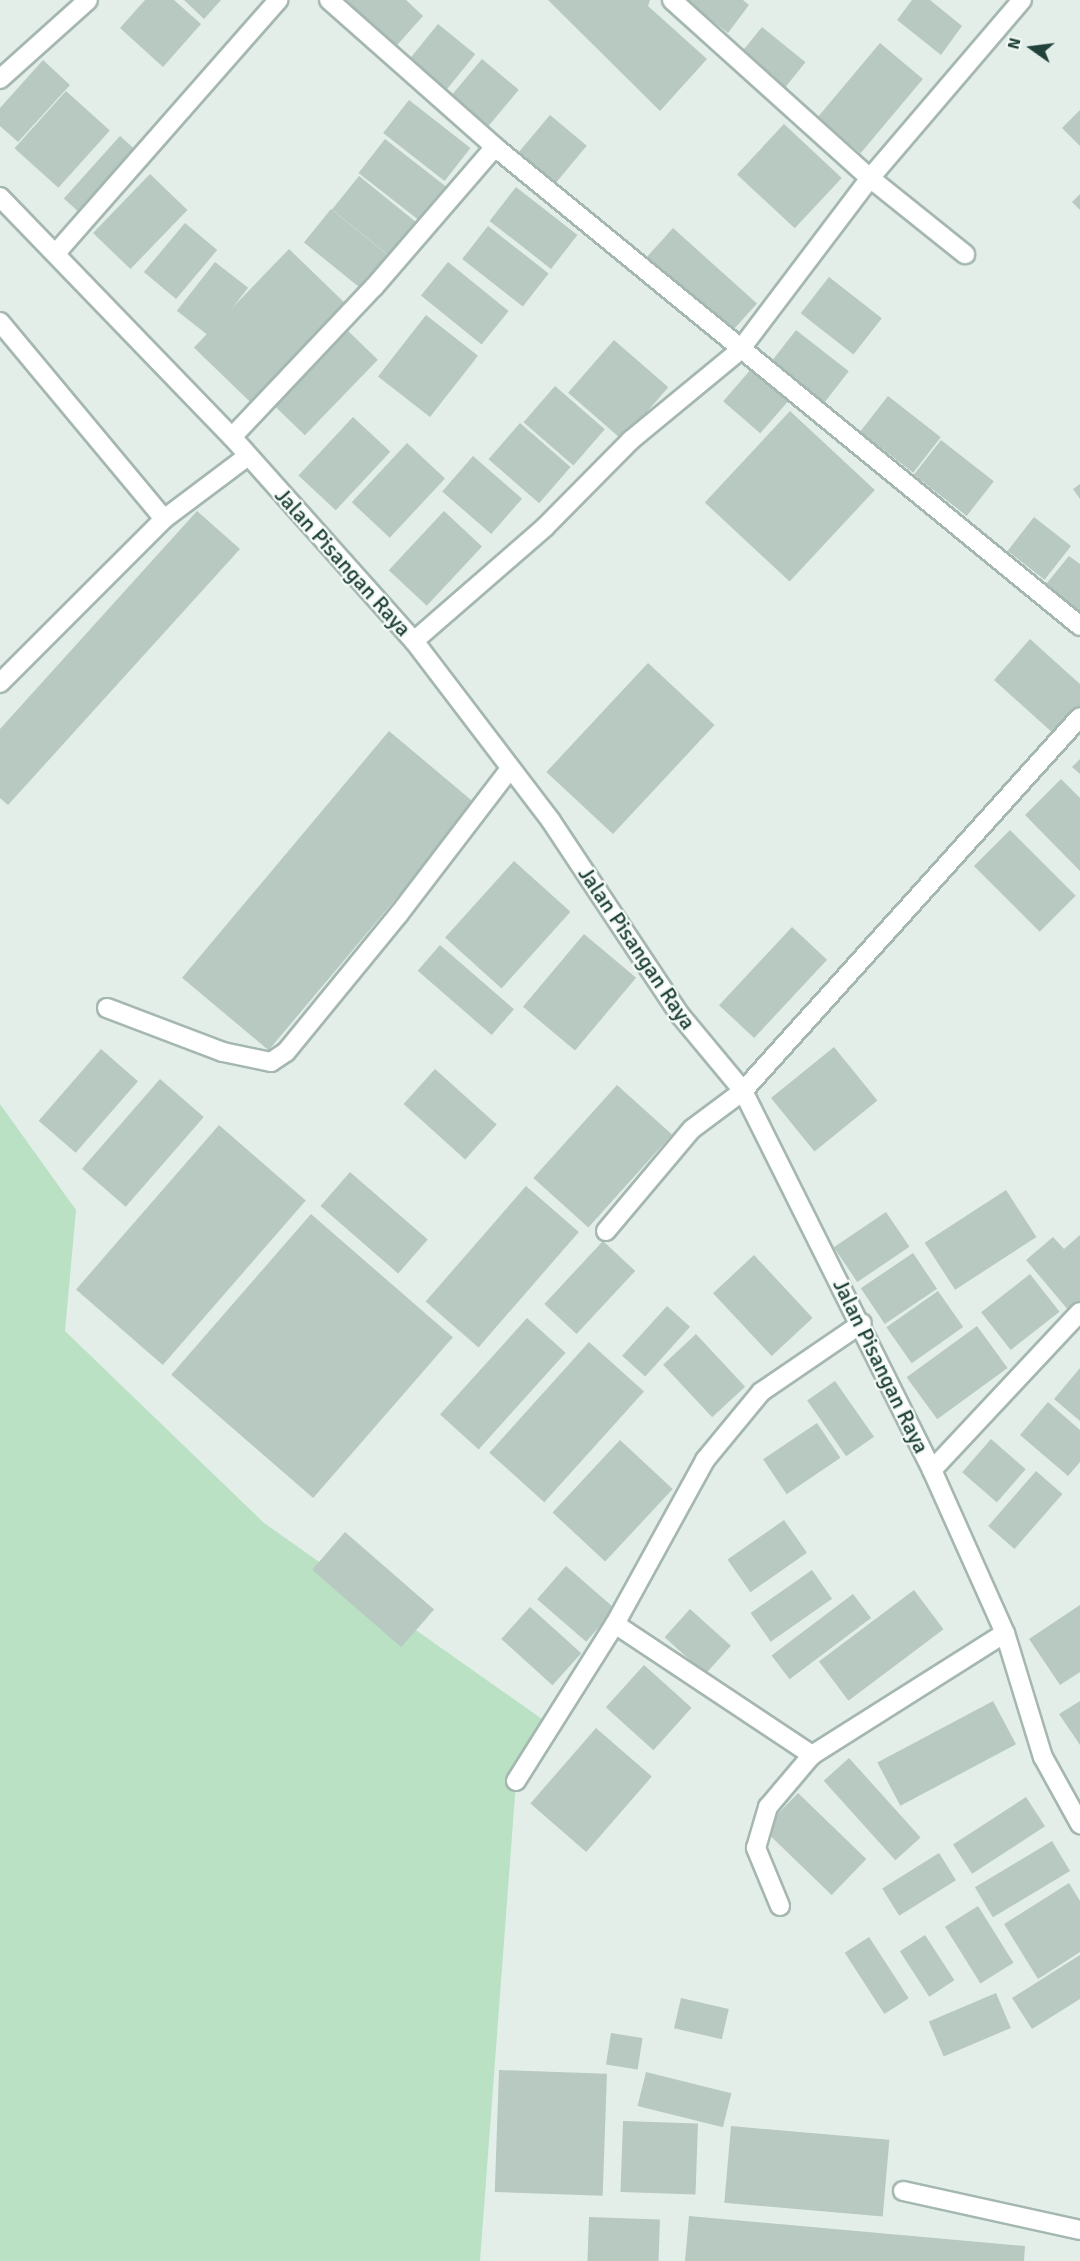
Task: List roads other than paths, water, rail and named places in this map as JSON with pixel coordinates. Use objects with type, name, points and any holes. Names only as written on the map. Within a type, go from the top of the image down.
[{"type":"street","points":[[0,79],[88,0]]},
{"type":"street","points":[[56,253],[278,0]]},
{"type":"street","points":[[329,0],[495,147],[740,350],[1080,626]]},
{"type":"street","points":[[672,0],[870,178],[965,254]]},
{"type":"street","points":[[414,641],[545,527],[631,440],[661,421],[740,350],[870,178],[1022,0]]},
{"type":"street","points":[[232,437],[374,287],[495,147]]},
{"type":"street","name":"Jalan Pisangan Raya","points":[[0,197],[232,437],[414,641],[618,917],[680,1015],[743,1090],[862,1323],[932,1470],[1005,1633],[1043,1757],[1080,1824]]},
{"type":"street","points":[[0,322],[164,519]]},
{"type":"street","points":[[0,683],[164,519],[248,456]]},
{"type":"street","points":[[606,1231],[692,1129],[743,1090],[1080,717]]},
{"type":"street","points":[[107,1008],[223,1052],[271,1062],[286,1052],[399,914],[510,769]]},
{"type":"street","points":[[932,1470],[1080,1312]]},
{"type":"street","points":[[516,1781],[615,1624],[705,1460],[732,1425],[788,1370],[862,1323]]},
{"type":"street","points":[[615,1624],[812,1755]]},
{"type":"street","points":[[780,1906],[756,1848],[768,1807],[812,1755],[1005,1633]]},
{"type":"street","points":[[903,2191],[1080,2230]]}]
